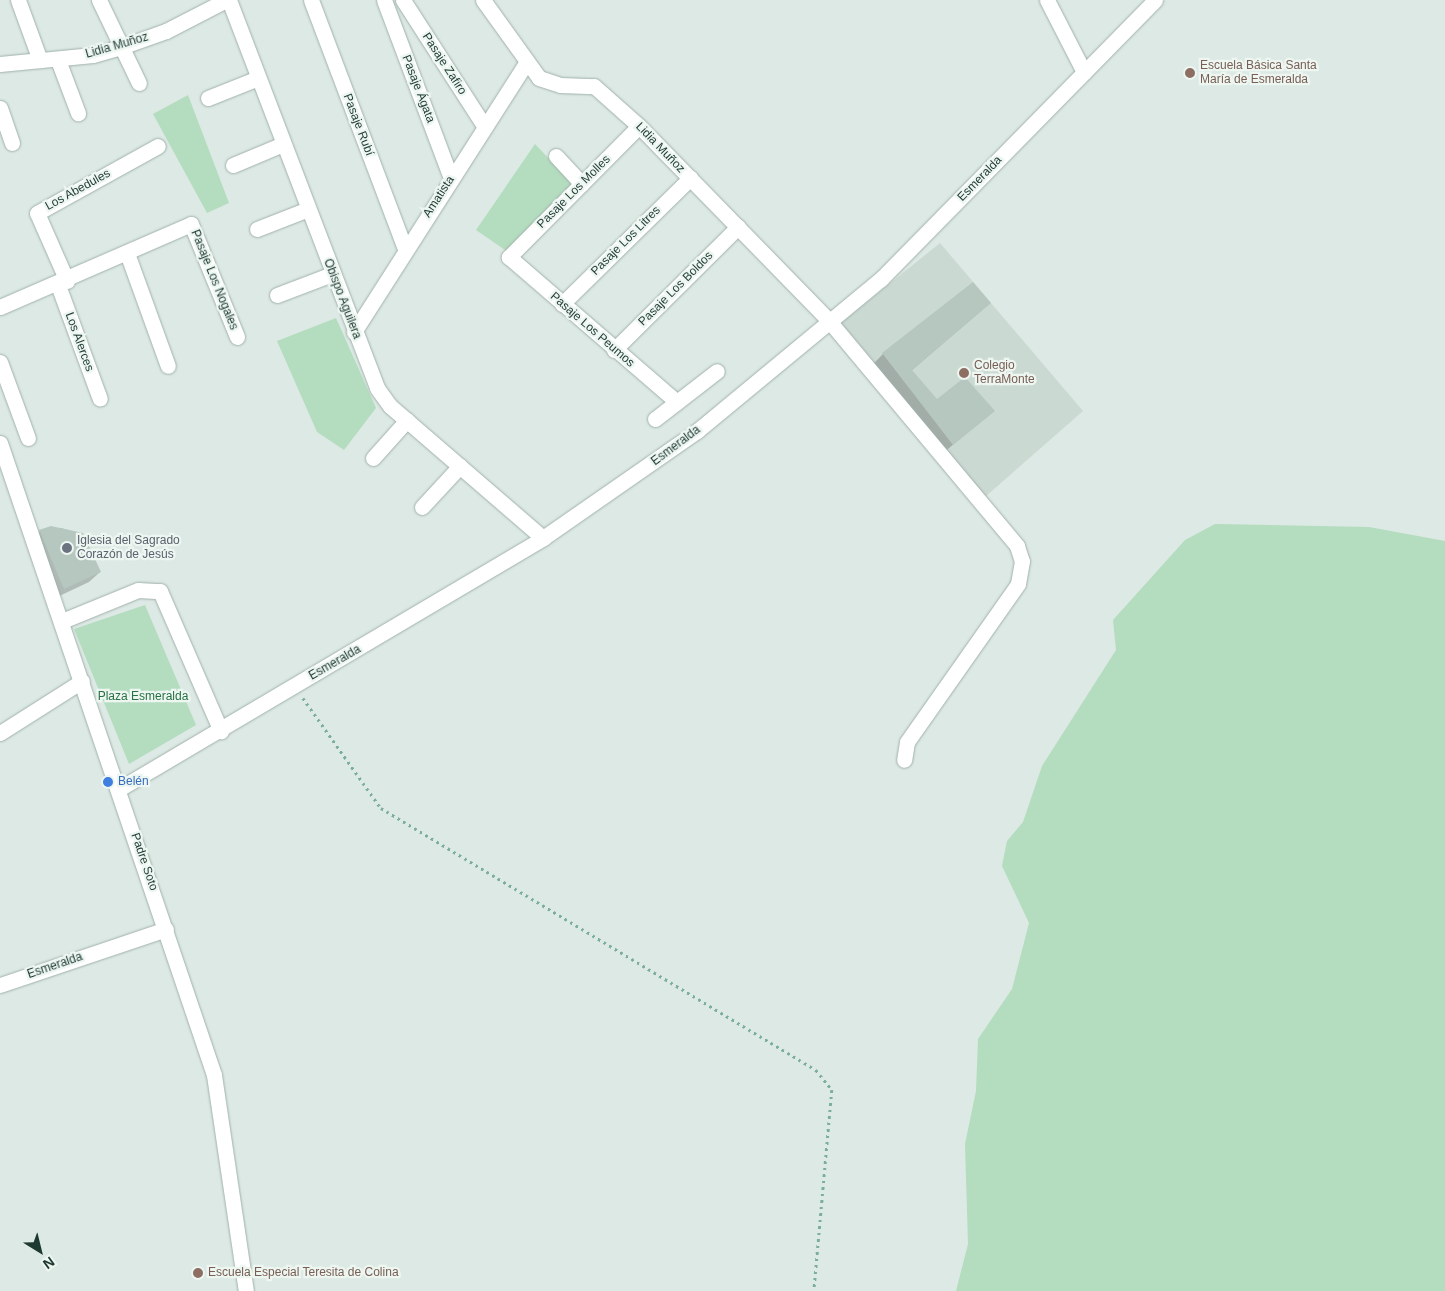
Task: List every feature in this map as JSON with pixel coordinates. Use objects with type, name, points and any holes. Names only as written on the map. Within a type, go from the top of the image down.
[{"type":"street","points":[[18,0],[40,60]]},
{"type":"street","points":[[99,0],[139,83]]},
{"type":"street","name":"Lidia Muñoz","points":[[0,64],[58,60],[122,47],[166,31],[228,0]]},
{"type":"street","name":"Obispo Aguilera","points":[[228,0],[376,388],[407,420],[543,538]]},
{"type":"street","name":"Pasaje Rubí","points":[[311,0],[405,249]]},
{"type":"street","name":"Pasaje Ágata","points":[[384,0],[451,178]]},
{"type":"street","name":"Pasaje Zafiro","points":[[402,0],[484,127]]},
{"type":"street","name":"Lidia Muñoz","points":[[483,0],[526,63],[539,78],[560,85],[594,86],[639,126],[738,227],[830,322],[1017,546],[1022,561],[1018,584],[907,742],[904,760]]},
{"type":"street","points":[[1047,0],[1084,72]]},
{"type":"street","name":"Esmeralda","points":[[119,789],[221,731],[543,538],[660,459],[830,322],[907,254],[1155,0]]},
{"type":"street","points":[[58,60],[78,113]]},
{"type":"street","name":"Amatista","points":[[354,332],[405,249],[526,63]]},
{"type":"street","points":[[208,98],[258,78]]},
{"type":"street","points":[[0,108],[12,142]]},
{"type":"street","name":"Pasaje Los Molles","points":[[509,257],[639,126]]},
{"type":"street","points":[[233,164],[283,144]]},
{"type":"street","name":"Los Abedules","points":[[62,283],[37,213],[158,146]]},
{"type":"street","points":[[556,156],[582,184]]},
{"type":"street","name":"Pasaje Los Litres","points":[[562,304],[690,178]]},
{"type":"street","points":[[257,229],[308,209]]},
{"type":"street","name":"Pasaje Los Nogales","points":[[127,253],[191,224],[237,337]]},
{"type":"street","name":"Pasaje Los Boldos","points":[[614,350],[738,227]]},
{"type":"street","points":[[0,307],[62,283],[127,253],[168,366]]},
{"type":"street","name":"Pasaje Los Peumos","points":[[509,257],[614,350],[677,402]]},
{"type":"street","points":[[277,295],[332,274]]},
{"type":"street","name":"Los Alerces","points":[[62,283],[100,399]]},
{"type":"street","points":[[0,362],[28,438]]},
{"type":"street","points":[[655,419],[717,371]]},
{"type":"street","points":[[373,458],[407,420]]},
{"type":"street","name":"Padre Soto","points":[[0,443],[119,789],[214,1075],[246,1291]]},
{"type":"street","points":[[422,507],[460,466]]},
{"type":"street","points":[[62,621],[138,590],[160,591],[221,731]]},
{"type":"street","points":[[0,733],[82,681]]},
{"type":"street","name":"Esmeralda","points":[[0,985],[166,929]]},
{"type":"path","points":[[294,687],[381,808],[816,1070],[832,1090],[814,1291]]},
{"type":"shaded area","name":"Colegio TerraMonte","points":[[940,243],[1083,411],[985,497],[837,326]]},
{"type":"green space","points":[[188,95],[229,203],[207,213],[153,114]]},
{"type":"green space","points":[[535,144],[574,185],[508,252],[476,230]]},
{"type":"green space","points":[[336,318],[376,408],[344,450],[317,432],[277,341]]},
{"type":"green space","points":[[1215,524],[1369,527],[1445,541],[1445,1291],[956,1291],[968,1244],[965,1144],[976,1091],[978,1039],[1012,989],[1029,923],[1002,866],[1007,841],[1023,822],[1042,766],[1116,650],[1113,620],[1185,540]]},
{"type":"green space","name":"Plaza Esmeralda","points":[[145,605],[196,725],[129,764],[74,629]]},
{"type":"building","points":[[973,282],[991,303],[912,370],[937,399],[965,377],[995,411],[953,445],[882,353]]},
{"type":"building","name":"Iglesia del Sagrado Corazón de Jesús","points":[[51,526],[83,533],[101,572],[64,589],[39,530]]},
{"type":"place","name":"Escuela Básica Santa María de Esmeralda","points":[[1190,73]]},
{"type":"place","name":"Colegio TerraMonte","points":[[964,373]]},
{"type":"place","name":"Iglesia del Sagrado Corazón de Jesús","points":[[67,548]]},
{"type":"place","name":"Belén","points":[[108,782]]},
{"type":"place","name":"Escuela Especial Teresita de Colina","points":[[198,1273]]}]
